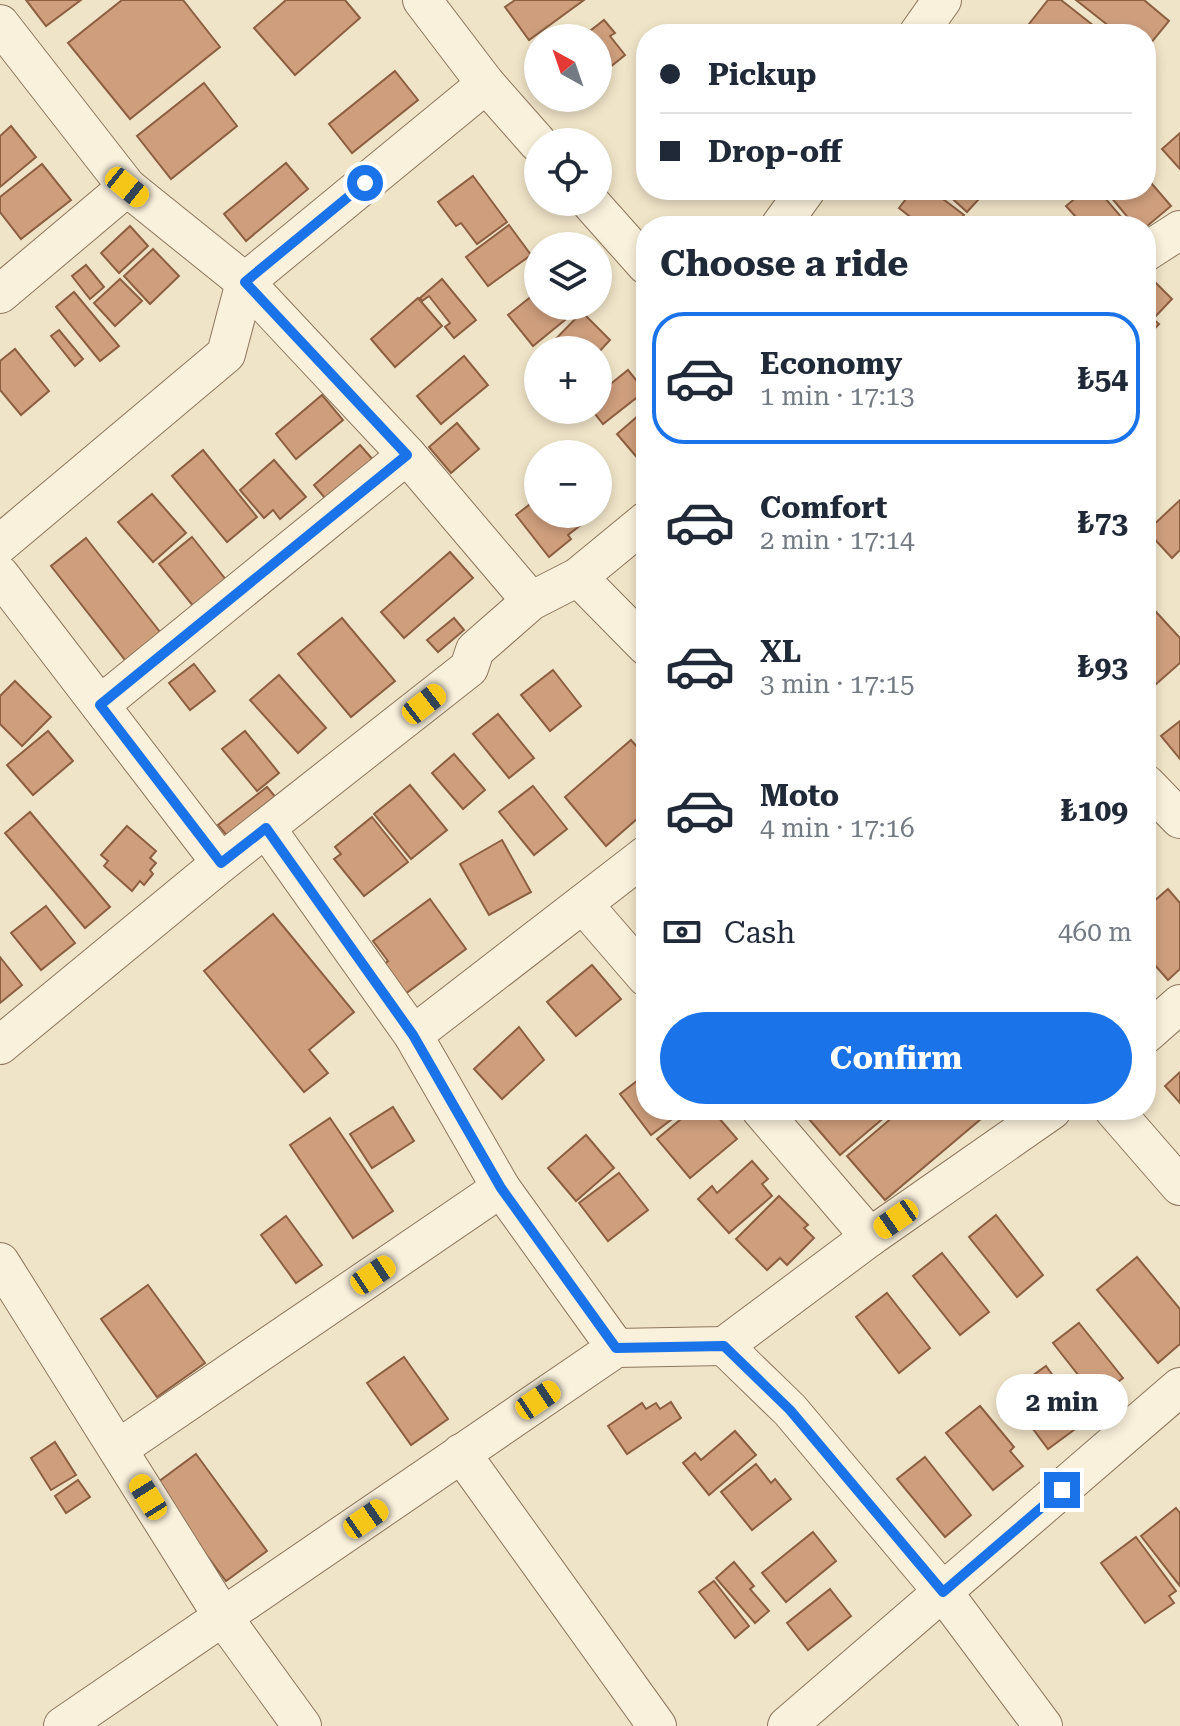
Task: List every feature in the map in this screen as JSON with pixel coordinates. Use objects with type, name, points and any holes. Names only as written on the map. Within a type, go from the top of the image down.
[{"type":"street","points":[[422,0],[486,84],[525,128]]},
{"type":"street","points":[[925,24],[942,0]]},
{"type":"street","points":[[0,24],[127,187],[245,282],[407,455],[531,601]]},
{"type":"street","points":[[0,544],[226,354],[245,282],[486,84]]},
{"type":"street","points":[[7,274],[127,187]]},
{"type":"street","points":[[602,216],[636,254]]},
{"type":"street","points":[[1156,246],[1180,230]]},
{"type":"street","points":[[100,705],[407,455]]},
{"type":"street","points":[[0,1045],[221,863],[469,668],[475,650],[531,601],[578,577],[636,529]]},
{"type":"street","points":[[0,575],[221,863]]},
{"type":"street","points":[[578,577],[636,636]]},
{"type":"street","points":[[1156,794],[1180,819]]},
{"type":"street","points":[[266,828],[413,1035],[501,1188],[616,1348]]},
{"type":"street","points":[[413,1035],[636,863]]},
{"type":"street","points":[[583,904],[636,965]]},
{"type":"street","points":[[1156,1025],[1180,1004]]},
{"type":"street","points":[[770,1120],[870,1237]]},
{"type":"street","points":[[63,1726],[616,1348],[724,1346],[870,1237],[1038,1120]]},
{"type":"street","points":[[1123,1120],[1180,1186]]},
{"type":"street","points":[[118,1449],[501,1188]]},
{"type":"street","points":[[1,1264],[223,1617],[302,1726]]},
{"type":"street","points":[[724,1346],[790,1410],[943,1592],[1043,1726]]},
{"type":"street","points":[[787,1726],[1180,1387]]},
{"type":"street","points":[[461,1453],[657,1726]]},
{"type":"building","points":[[26,0],[81,0],[46,26]]},
{"type":"building","points":[[122,0],[183,0],[220,47],[130,119],[68,43]]},
{"type":"building","points":[[286,0],[345,0],[360,18],[295,75],[254,28]]},
{"type":"building","points":[[515,0],[584,0],[551,24],[524,24],[524,33],[505,7]]},
{"type":"building","points":[[1048,0],[1061,0],[1092,24],[1029,24]]},
{"type":"building","points":[[1076,0],[1144,0],[1169,21],[1156,37],[1156,24],[1106,24]]},
{"type":"building","points":[[612,39],[625,55],[612,66]]},
{"type":"building","points":[[395,71],[418,100],[352,153],[329,124]]},
{"type":"building","points":[[204,83],[237,126],[171,179],[137,136]]},
{"type":"building","points":[[11,126],[36,157],[0,187],[0,136]]},
{"type":"building","points":[[1180,133],[1180,169],[1162,149]]},
{"type":"building","points":[[286,163],[308,189],[246,241],[224,214]]},
{"type":"building","points":[[42,164],[71,200],[21,239],[0,212],[0,197]]},
{"type":"building","points":[[473,176],[507,222],[477,244],[461,223],[456,226],[438,202]]},
{"type":"building","points":[[1156,189],[1171,206],[1156,219],[1156,216],[1127,216],[1113,200],[1156,200]]},
{"type":"building","points":[[905,200],[944,200],[964,215],[909,216],[899,208]]},
{"type":"building","points":[[954,200],[978,200],[967,212]]},
{"type":"building","points":[[1073,200],[1107,200],[1120,216],[1075,216],[1066,206]]},
{"type":"building","points":[[509,225],[524,245],[524,260],[488,286],[466,257]]},
{"type":"building","points":[[130,226],[148,246],[119,273],[101,253]]},
{"type":"building","points":[[153,249],[179,276],[150,304],[124,276]]},
{"type":"building","points":[[86,265],[104,287],[90,299],[72,276]]},
{"type":"building","points":[[120,279],[142,301],[115,326],[94,303]]},
{"type":"building","points":[[442,279],[476,320],[454,338],[445,327],[450,323],[429,296],[422,301],[420,298]]},
{"type":"building","points":[[1156,283],[1172,299],[1156,316]]},
{"type":"building","points":[[74,292],[119,346],[100,361],[56,307]]},
{"type":"building","points":[[418,298],[442,326],[395,367],[371,339]]},
{"type":"building","points":[[524,302],[524,320],[565,320],[545,336],[525,336],[508,315]]},
{"type":"building","points":[[574,320],[590,320],[606,336],[559,336]]},
{"type":"building","points":[[59,330],[83,359],[75,366],[51,336]]},
{"type":"building","points":[[15,349],[49,391],[21,415],[0,390],[0,361]]},
{"type":"building","points":[[464,356],[488,385],[441,424],[417,396]]},
{"type":"building","points":[[628,370],[636,380],[636,398],[612,417],[612,383]]},
{"type":"building","points":[[322,395],[343,420],[296,459],[276,434]]},
{"type":"building","points":[[636,418],[636,456],[617,434]]},
{"type":"building","points":[[457,423],[479,449],[451,473],[429,447]]},
{"type":"building","points":[[360,445],[381,469],[334,509],[314,485]]},
{"type":"building","points":[[203,450],[257,517],[227,542],[172,476]]},
{"type":"building","points":[[274,460],[306,497],[280,519],[273,510],[264,518],[240,490]]},
{"type":"building","points":[[152,494],[186,533],[153,562],[118,522]]},
{"type":"building","points":[[1180,500],[1180,550],[1172,558],[1156,541],[1156,523]]},
{"type":"building","points":[[524,509],[524,525],[516,515]]},
{"type":"building","points":[[526,528],[577,528],[568,535],[571,539],[549,557]]},
{"type":"building","points":[[192,537],[227,581],[194,607],[159,564]]},
{"type":"building","points":[[86,538],[164,637],[129,665],[51,566]]},
{"type":"building","points":[[450,552],[473,578],[404,638],[381,612]]},
{"type":"building","points":[[1156,612],[1180,638],[1180,663],[1156,684]]},
{"type":"building","points":[[342,618],[395,681],[351,717],[298,654]]},
{"type":"building","points":[[454,618],[464,630],[438,652],[427,640]]},
{"type":"building","points":[[194,664],[215,691],[190,710],[169,683]]},
{"type":"building","points":[[553,670],[581,706],[550,731],[521,695]]},
{"type":"building","points":[[279,675],[326,728],[298,753],[250,700]]},
{"type":"building","points":[[15,681],[51,717],[22,746],[0,724],[0,696]]},
{"type":"building","points":[[498,714],[534,758],[509,778],[473,734]]},
{"type":"building","points":[[1180,721],[1180,759],[1161,736]]},
{"type":"building","points":[[48,731],[73,761],[33,795],[7,765]]},
{"type":"building","points":[[245,731],[279,773],[257,791],[222,749]]},
{"type":"building","points":[[631,740],[636,746],[636,820],[606,846],[565,797]]},
{"type":"building","points":[[454,754],[485,790],[463,809],[432,773]]},
{"type":"building","points":[[410,785],[447,830],[411,859],[374,814]]},
{"type":"building","points":[[533,786],[567,829],[534,855],[499,812]]},
{"type":"building","points":[[267,787],[278,800],[229,838],[218,825]]},
{"type":"building","points":[[30,812],[110,907],[85,928],[5,833]]},
{"type":"building","points":[[372,817],[408,862],[364,896],[334,859],[341,854],[335,847]]},
{"type":"building","points":[[127,826],[156,851],[150,858],[156,863],[150,870],[153,874],[144,885],[140,881],[132,891],[104,866],[108,861],[101,855]]},
{"type":"building","points":[[502,840],[531,892],[489,915],[460,864]]},
{"type":"building","points":[[1168,889],[1180,903],[1180,969],[1168,980],[1156,966],[1156,899]]},
{"type":"building","points":[[430,899],[466,949],[405,994],[383,965],[388,961],[373,941]]},
{"type":"building","points":[[46,906],[75,943],[41,970],[11,933]]},
{"type":"building","points":[[273,914],[354,1012],[309,1050],[328,1073],[304,1092],[204,971]]},
{"type":"building","points":[[0,957],[22,985],[0,1003]]},
{"type":"building","points":[[592,965],[621,999],[576,1036],[547,1002]]},
{"type":"building","points":[[519,1027],[544,1060],[502,1099],[474,1069]]},
{"type":"building","points":[[1180,1072],[1180,1103],[1165,1086]]},
{"type":"building","points":[[636,1082],[636,1115],[620,1094]]},
{"type":"building","points":[[393,1107],[414,1141],[372,1168],[350,1134]]},
{"type":"building","points":[[330,1118],[393,1211],[353,1238],[290,1145]]},
{"type":"building","points":[[640,1120],[671,1120],[651,1135]]},
{"type":"building","points":[[680,1120],[721,1120],[737,1139],[690,1178],[657,1139]]},
{"type":"building","points":[[810,1120],[881,1120],[840,1155]]},
{"type":"building","points":[[889,1120],[980,1120],[885,1200],[847,1156]]},
{"type":"building","points":[[586,1135],[614,1168],[576,1201],[548,1168]]},
{"type":"building","points":[[752,1161],[768,1179],[762,1184],[772,1196],[729,1233],[698,1199],[712,1186],[717,1193]]},
{"type":"building","points":[[619,1173],[648,1210],[608,1241],[579,1203]]},
{"type":"building","points":[[779,1196],[808,1225],[804,1228],[814,1238],[787,1265],[780,1258],[767,1270],[736,1239]]},
{"type":"building","points":[[996,1215],[1043,1275],[1017,1297],[969,1237]]},
{"type":"building","points":[[286,1216],[322,1265],[296,1283],[261,1235]]},
{"type":"building","points":[[942,1253],[989,1312],[960,1335],[913,1276]]},
{"type":"building","points":[[1137,1257],[1180,1309],[1180,1344],[1158,1363],[1097,1290]]},
{"type":"building","points":[[148,1285],[205,1363],[157,1397],[101,1319]]},
{"type":"building","points":[[887,1293],[930,1348],[899,1373],[856,1317]]},
{"type":"building","points":[[1079,1323],[1123,1378],[1114,1385],[1119,1392],[1102,1405],[1053,1343]]},
{"type":"building","points":[[404,1357],[448,1419],[411,1445],[367,1383]]},
{"type":"building","points":[[1046,1366],[1086,1421],[1048,1449],[1007,1394]]},
{"type":"building","points":[[671,1402],[681,1418],[627,1454],[608,1426],[642,1403],[646,1409],[656,1403],[660,1409]]},
{"type":"building","points":[[980,1406],[1014,1447],[1010,1451],[1023,1466],[993,1490],[946,1433]]},
{"type":"building","points":[[735,1431],[756,1455],[709,1495],[683,1463],[695,1453],[701,1460]]},
{"type":"building","points":[[55,1442],[76,1475],[51,1490],[31,1458]]},
{"type":"building","points":[[196,1454],[267,1551],[226,1581],[154,1485]]},
{"type":"building","points":[[925,1457],[971,1515],[945,1537],[897,1479]]},
{"type":"building","points":[[756,1464],[771,1483],[775,1479],[791,1499],[752,1530],[721,1492]]},
{"type":"building","points":[[78,1480],[90,1497],[66,1513],[55,1496]]},
{"type":"building","points":[[1176,1508],[1180,1513],[1180,1586],[1141,1536]]},
{"type":"building","points":[[813,1532],[836,1561],[786,1602],[762,1573]]},
{"type":"building","points":[[1136,1537],[1176,1591],[1169,1596],[1174,1603],[1145,1623],[1101,1563]]},
{"type":"building","points":[[734,1562],[754,1586],[750,1589],[769,1611],[755,1623],[716,1578]]},
{"type":"building","points":[[714,1581],[749,1626],[735,1638],[699,1592]]},
{"type":"building","points":[[830,1589],[851,1616],[808,1650],[787,1623]]},
{"type":"route","points":[[365,183],[245,282],[407,455],[100,705],[221,863],[266,828],[413,1035],[501,1188],[616,1348],[724,1346],[790,1410],[943,1592],[1062,1490]]}]
